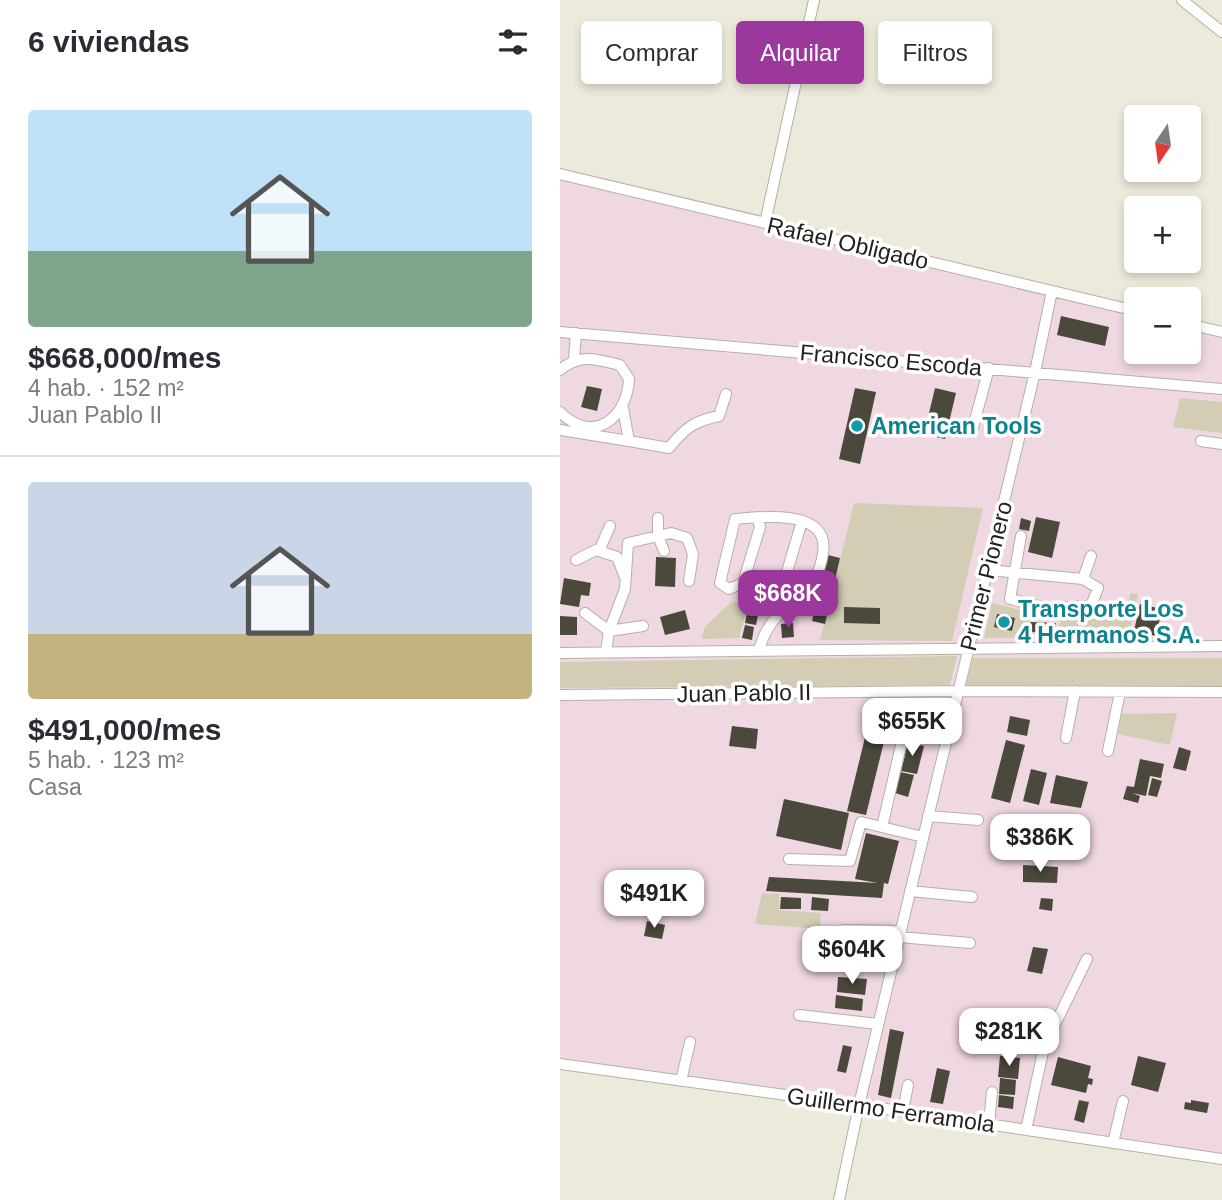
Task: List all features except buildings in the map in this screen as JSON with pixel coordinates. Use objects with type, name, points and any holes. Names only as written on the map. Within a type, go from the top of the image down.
[{"type":"street","points":[[765,223],[814,0]]},
{"type":"street","points":[[1182,0],[1222,32]]},
{"type":"street","name":"Rafael Obligado","points":[[560,174],[1124,308]]},
{"type":"street","name":"Primer Pionero","points":[[839,1200],[859,1105],[1035,372],[1052,291]]},
{"type":"street","points":[[1201,327],[1222,332]]},
{"type":"street","name":"Francisco Escoda","points":[[560,332],[1222,389]]},
{"type":"street","points":[[574,359],[576,333]]},
{"type":"street","points":[[560,370],[574,359],[593,359],[620,365],[629,379],[623,408],[629,441]]},
{"type":"street","points":[[972,431],[989,368]]},
{"type":"street","points":[[560,430],[669,448],[684,429],[704,419],[719,416],[726,394]]},
{"type":"street","points":[[560,412],[569,422],[588,427],[607,425],[623,408]]},
{"type":"street","points":[[1200,441],[1222,444]]},
{"type":"street","points":[[757,517],[760,527],[743,583],[729,589],[720,583],[735,519],[757,517],[772,516],[802,521],[818,529],[824,543],[809,594],[791,603],[771,621],[759,650]]},
{"type":"street","points":[[658,518],[658,536],[664,551]]},
{"type":"street","points":[[791,603],[784,595],[784,582],[802,521]]},
{"type":"street","points":[[599,551],[610,526]]},
{"type":"street","points":[[606,652],[609,631],[625,589],[628,543],[671,533],[687,538],[693,554],[689,581]]},
{"type":"street","points":[[988,570],[1016,573],[1083,579],[1098,588],[1091,606],[1047,608],[1010,600],[1016,573],[1021,536]]},
{"type":"street","points":[[576,560],[599,551],[617,556],[626,581]]},
{"type":"street","points":[[1083,579],[1091,556]]},
{"type":"street","points":[[585,613],[609,631],[643,626]]},
{"type":"street","name":"Juan Pablo II","points":[[560,653],[1222,646]]},
{"type":"street","name":"Juan Pablo II","points":[[560,695],[958,691],[1222,692]]},
{"type":"street","points":[[1066,738],[1075,691]]},
{"type":"street","points":[[1108,751],[1120,692]]},
{"type":"street","points":[[882,827],[903,737]]},
{"type":"street","points":[[928,816],[978,820]]},
{"type":"street","points":[[789,859],[850,861],[861,822],[923,837]]},
{"type":"street","points":[[910,891],[972,897]]},
{"type":"street","points":[[843,930],[970,943]]},
{"type":"street","points":[[1026,1130],[1044,1046],[1087,958]]},
{"type":"street","points":[[799,1015],[878,1024]]},
{"type":"street","points":[[681,1080],[690,1042]]},
{"type":"street","name":"Guillermo Ferramola","points":[[560,1064],[903,1111],[1222,1159]]},
{"type":"street","points":[[903,1111],[908,1085]]},
{"type":"street","points":[[989,1124],[992,1092]]},
{"type":"street","points":[[1113,1143],[1123,1101]]},
{"type":"shaded area","points":[[560,174],[1124,308],[1124,364],[1201,364],[1201,327],[1222,332],[1222,1159],[560,1064]]},
{"type":"shaded area","points":[[1180,398],[1222,402],[1222,433],[1173,427]]},
{"type":"shaded area","points":[[854,503],[983,508],[952,641],[820,640]]},
{"type":"shaded area","points":[[1130,593],[1138,594],[1128,639],[1058,638],[1061,614],[1126,619]]},
{"type":"shaded area","points":[[731,602],[748,604],[739,638],[701,639],[705,627]]},
{"type":"shaded area","points":[[992,603],[1030,612],[1027,638],[984,638]]},
{"type":"shaded area","points":[[957,656],[950,685],[560,688],[560,662]]},
{"type":"shaded area","points":[[973,658],[1222,658],[1222,686],[966,685]]},
{"type":"shaded area","points":[[1177,713],[1170,745],[1118,734],[1122,714]]},
{"type":"shaded area","points":[[762,893],[779,894],[779,910],[821,913],[820,929],[755,924]]},
{"type":"place","name":"American Tools","points":[[857,426]]},
{"type":"place","name":"Transporte Los 4 Hermanos S.A.","points":[[1004,622]]}]
